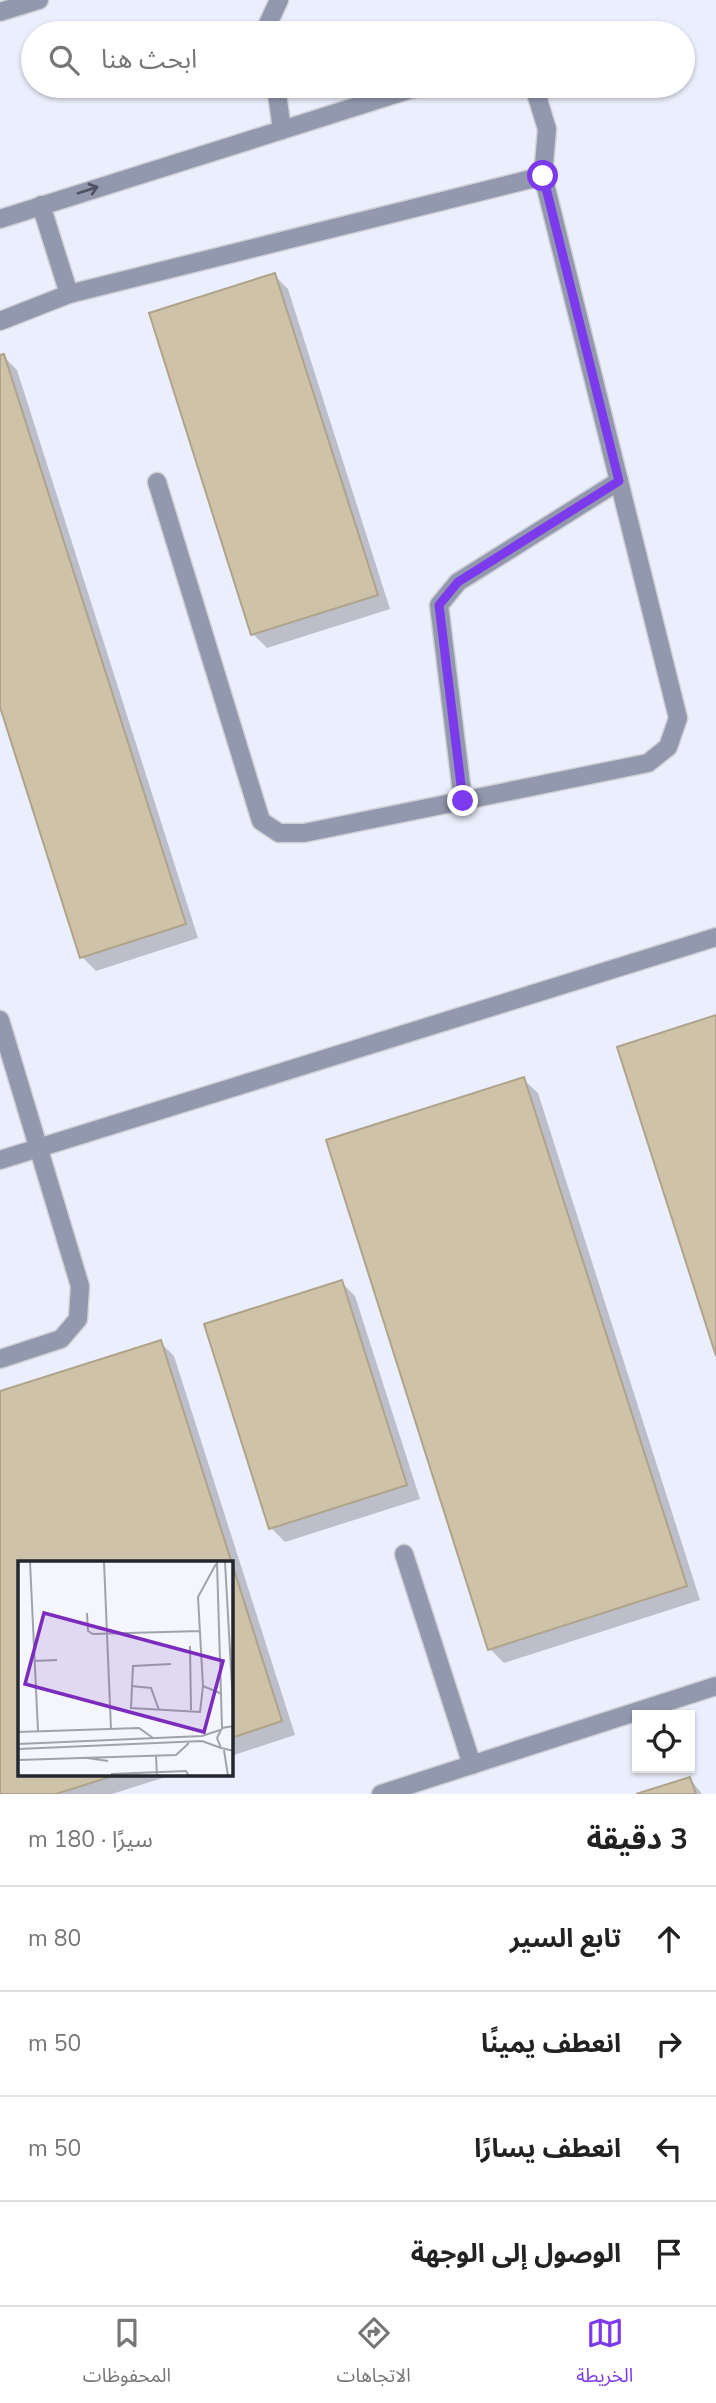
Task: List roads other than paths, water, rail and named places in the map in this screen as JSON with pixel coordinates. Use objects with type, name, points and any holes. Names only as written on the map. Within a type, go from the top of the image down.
[{"type":"street","points":[[0,12],[39,0]]},
{"type":"street","points":[[269,21],[279,0]]},
{"type":"street","points":[[278,98],[282,130]]},
{"type":"street","points":[[0,219],[383,98]]},
{"type":"street","points":[[157,482],[261,821],[279,833],[304,833],[648,763],[668,747],[678,718],[543,176],[547,129],[537,98]]},
{"type":"street","points":[[0,321],[69,295],[543,176]]},
{"type":"street","points":[[41,205],[69,295]]},
{"type":"street","points":[[463,801],[439,605],[458,582],[619,481]]},
{"type":"street","points":[[0,1160],[716,937]]},
{"type":"street","points":[[0,1020],[80,1286],[78,1319],[61,1339],[0,1359]]},
{"type":"street","points":[[404,1553],[471,1765]]},
{"type":"street","points":[[381,1794],[716,1686]]}]
